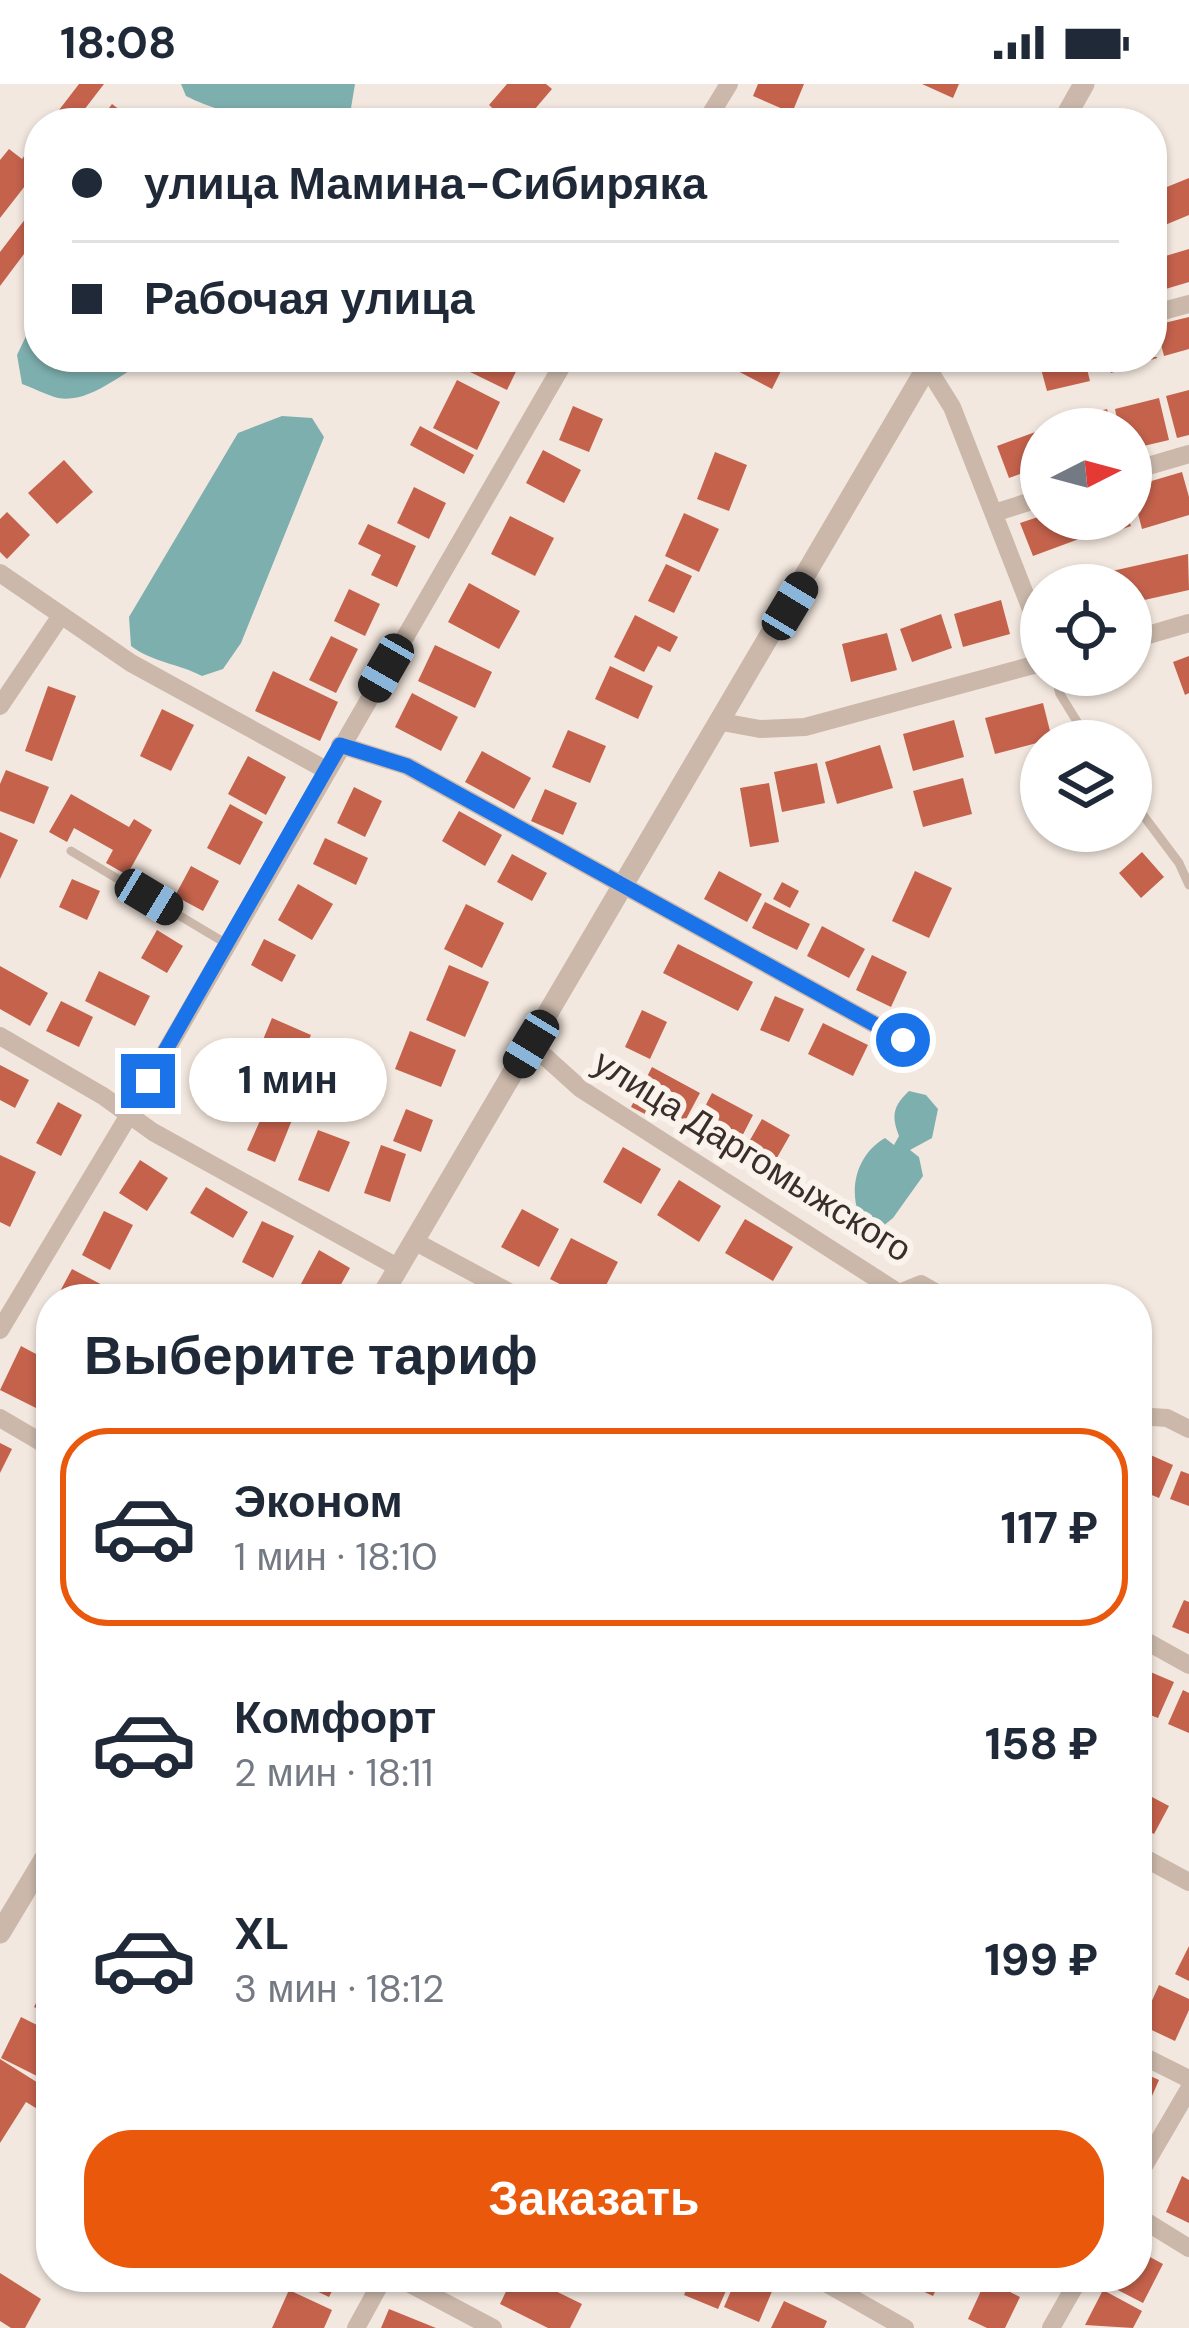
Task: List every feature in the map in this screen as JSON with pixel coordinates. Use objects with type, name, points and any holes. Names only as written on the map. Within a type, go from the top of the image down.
[{"type":"street","points":[[0,1330],[558,372]]},
{"type":"street","points":[[389,1284],[924,372]]},
{"type":"street","points":[[935,372],[1020,580]]},
{"type":"street","points":[[1152,465],[1189,454]]},
{"type":"street","points":[[994,513],[1020,505]]},
{"type":"street","points":[[0,573],[130,663],[326,770]]},
{"type":"street","points":[[0,706],[60,617]]},
{"type":"street","points":[[1152,634],[1189,623]]},
{"type":"street","points":[[722,722],[760,729],[805,727],[1020,669]]},
{"type":"street","points":[[340,745],[407,766],[903,1040]]},
{"type":"street","points":[[0,1036],[399,1268]]},
{"type":"street","name":"улица Даргомыжского","points":[[531,1044],[581,1089],[879,1284]]},
{"type":"street","points":[[414,1241],[493,1284]]},
{"type":"street","points":[[1152,1417],[1167,1418],[1189,1429]]},
{"type":"street","points":[[0,1418],[36,1439]]},
{"type":"street","points":[[1152,1644],[1189,1665]]},
{"type":"street","points":[[1152,1862],[1189,1882]]},
{"type":"street","points":[[0,1933],[36,1873]]},
{"type":"street","points":[[1152,2060],[1189,2079]]},
{"type":"street","points":[[1152,2153],[1189,2090]]},
{"type":"street","points":[[1152,2225],[1189,2248]]},
{"type":"street","points":[[356,2328],[376,2292]]},
{"type":"street","points":[[426,2292],[494,2328]]},
{"type":"street","points":[[841,2292],[905,2328]]},
{"type":"street","points":[[1051,2328],[1071,2292]]},
{"type":"lane","points":[[1152,827],[1179,862],[1189,886]]},
{"type":"lane","points":[[71,851],[227,944]]},
{"type":"water","points":[[181,84],[355,84],[351,108],[218,108],[186,96]]},
{"type":"water","points":[[24,340],[24,372],[128,372],[83,396],[58,398],[22,384],[17,355]]},
{"type":"water","points":[[282,416],[312,418],[324,437],[241,643],[223,669],[202,676],[140,652],[131,646],[129,617],[238,433]]},
{"type":"water","points":[[909,1091],[926,1095],[938,1109],[932,1138],[910,1150],[919,1157],[923,1176],[893,1218],[872,1235],[858,1211],[858,1170],[885,1138],[894,1145],[899,1136],[895,1112]]},
{"type":"building","points":[[79,84],[104,84],[86,108],[61,108]]},
{"type":"building","points":[[507,84],[546,84],[552,89],[536,108],[489,105]]},
{"type":"building","points":[[758,84],[804,84],[794,108],[781,108],[753,96]]},
{"type":"building","points":[[922,84],[959,84],[953,98]]},
{"type":"building","points":[[9,149],[22,159],[24,187],[0,218],[0,160]]},
{"type":"building","points":[[1189,178],[1189,215],[1167,224],[1167,187]]},
{"type":"building","points":[[24,221],[24,254],[0,286],[0,252]]},
{"type":"building","points":[[1189,249],[1189,282],[1167,289],[1167,256]]},
{"type":"building","points":[[1189,317],[1189,349],[1167,355],[1167,322]]},
{"type":"building","points":[[470,372],[516,372],[507,390]]},
{"type":"building","points":[[740,372],[780,372],[772,389]]},
{"type":"building","points":[[1042,372],[1088,372],[1090,381],[1047,391]]},
{"type":"building","points":[[457,380],[500,402],[477,450],[433,428]]},
{"type":"building","points":[[1189,390],[1189,435],[1177,438],[1166,396]]},
{"type":"building","points":[[1159,398],[1169,440],[1152,444],[1152,408],[1119,408]]},
{"type":"building","points":[[573,406],[603,419],[589,452],[559,440]]},
{"type":"building","points":[[420,426],[474,455],[464,474],[410,445]]},
{"type":"building","points":[[1020,438],[1020,474],[1009,478],[997,446]]},
{"type":"building","points":[[543,450],[581,470],[564,503],[526,483]]},
{"type":"building","points":[[715,452],[747,465],[729,511],[697,499]]},
{"type":"building","points":[[64,460],[93,492],[57,524],[28,493]]},
{"type":"building","points":[[1182,472],[1189,515],[1152,526],[1152,481]]},
{"type":"building","points":[[414,487],[446,503],[429,539],[397,523]]},
{"type":"building","points":[[7,512],[30,535],[7,559],[0,552],[0,519]]},
{"type":"building","points":[[684,513],[719,529],[699,572],[665,556]]},
{"type":"building","points":[[510,516],[554,538],[535,576],[491,554]]},
{"type":"building","points":[[368,524],[416,546],[397,587],[371,575],[381,555],[358,544]]},
{"type":"building","points":[[1027,540],[1076,540],[1033,556]]},
{"type":"building","points":[[1188,554],[1189,590],[1152,598],[1152,564],[1143,564]]},
{"type":"building","points":[[666,564],[692,576],[674,613],[648,601]]},
{"type":"building","points":[[469,583],[520,611],[499,649],[448,622]]},
{"type":"building","points":[[349,589],[380,604],[365,636],[334,621]]},
{"type":"building","points":[[1001,600],[1010,634],[963,647],[954,614]]},
{"type":"building","points":[[941,614],[952,648],[912,662],[900,629]]},
{"type":"building","points":[[635,615],[678,637],[670,652],[658,646],[644,672],[614,657]]},
{"type":"building","points":[[887,633],[897,670],[851,682],[842,644]]},
{"type":"building","points":[[331,636],[358,649],[336,693],[309,680]]},
{"type":"building","points":[[435,645],[492,672],[475,708],[418,681]]},
{"type":"building","points":[[1189,656],[1189,693],[1185,695],[1173,662]]},
{"type":"building","points":[[610,666],[653,686],[638,719],[595,699]]},
{"type":"building","points":[[273,671],[338,702],[320,741],[255,711]]},
{"type":"building","points":[[48,686],[76,696],[52,761],[25,751]]},
{"type":"building","points":[[412,693],[458,717],[441,751],[395,727]]},
{"type":"building","points":[[1043,703],[1047,720],[1020,720],[1020,747],[995,754],[985,718]]},
{"type":"building","points":[[162,709],[194,725],[171,771],[140,756]]},
{"type":"building","points":[[954,720],[964,757],[913,771],[903,734]]},
{"type":"building","points":[[568,730],[606,746],[590,783],[552,767]]},
{"type":"building","points":[[880,745],[893,788],[837,804],[825,762]]},
{"type":"building","points":[[482,751],[531,778],[514,809],[465,782]]},
{"type":"building","points":[[248,756],[286,777],[266,815],[228,794]]},
{"type":"building","points":[[817,763],[825,803],[782,812],[774,772]]},
{"type":"building","points":[[6,770],[49,787],[34,824],[0,811],[0,784]]},
{"type":"building","points":[[963,778],[972,814],[923,827],[913,791]]},
{"type":"building","points":[[769,783],[779,842],[750,847],[740,788]]},
{"type":"building","points":[[354,787],[382,801],[365,837],[337,823]]},
{"type":"building","points":[[545,789],[577,803],[563,835],[531,821]]},
{"type":"building","points":[[71,794],[129,827],[134,819],[152,830],[127,875],[106,863],[113,850],[74,828],[67,842],[49,832]]},
{"type":"building","points":[[230,804],[263,822],[240,865],[207,848]]},
{"type":"building","points":[[459,811],[502,835],[485,866],[442,841]]},
{"type":"building","points":[[0,832],[18,840],[0,879]]},
{"type":"building","points":[[325,838],[368,858],[356,885],[313,864]]},
{"type":"building","points":[[1142,852],[1164,877],[1141,898],[1119,873]]},
{"type":"building","points":[[512,854],[547,873],[532,901],[497,882]]},
{"type":"building","points":[[191,866],[219,881],[203,911],[175,896]]},
{"type":"building","points":[[719,871],[762,894],[747,922],[704,899]]},
{"type":"building","points":[[915,871],[952,888],[929,938],[892,921]]},
{"type":"building","points":[[72,879],[100,891],[87,920],[59,907]]},
{"type":"building","points":[[782,882],[799,891],[790,908],[773,899]]},
{"type":"building","points":[[298,884],[333,904],[312,940],[278,920]]},
{"type":"building","points":[[765,902],[810,924],[797,950],[752,928]]},
{"type":"building","points":[[466,904],[504,923],[482,968],[444,949]]},
{"type":"building","points":[[822,926],[865,949],[849,978],[807,956]]},
{"type":"building","points":[[157,930],[183,946],[167,973],[141,958]]},
{"type":"building","points":[[264,939],[296,955],[282,982],[251,965]]},
{"type":"building","points":[[678,944],[753,982],[738,1011],[663,973]]},
{"type":"building","points":[[872,955],[907,972],[891,1007],[856,990]]},
{"type":"building","points":[[449,965],[489,982],[465,1037],[426,1020]]},
{"type":"building","points":[[0,966],[48,993],[30,1026],[0,1009]]},
{"type":"building","points":[[99,971],[150,996],[135,1026],[85,1001]]},
{"type":"building","points":[[775,996],[804,1009],[789,1042],[760,1030]]},
{"type":"building","points":[[61,1001],[93,1017],[79,1047],[46,1031]]},
{"type":"building","points":[[642,1010],[667,1022],[650,1059],[625,1047]]},
{"type":"building","points":[[272,1018],[311,1035],[298,1064],[260,1047]]},
{"type":"building","points":[[823,1023],[868,1045],[853,1076],[808,1054]]},
{"type":"building","points":[[410,1031],[456,1050],[441,1087],[395,1069]]},
{"type":"building","points":[[0,1065],[29,1080],[15,1108],[0,1100]]},
{"type":"building","points":[[652,1067],[700,1093],[685,1121],[651,1102],[645,1114],[631,1107]]},
{"type":"building","points":[[712,1093],[753,1115],[734,1152],[693,1130]]},
{"type":"building","points":[[58,1102],[82,1115],[61,1156],[36,1143]]},
{"type":"building","points":[[266,1107],[292,1120],[275,1162],[247,1150]]},
{"type":"building","points":[[406,1109],[433,1120],[421,1152],[393,1141]]},
{"type":"building","points":[[762,1119],[790,1135],[770,1170],[742,1154]]},
{"type":"building","points":[[318,1130],[350,1142],[329,1192],[298,1180]]},
{"type":"building","points":[[381,1145],[406,1154],[390,1202],[364,1193]]},
{"type":"building","points":[[623,1147],[661,1169],[641,1204],[603,1182]]},
{"type":"building","points":[[0,1155],[36,1172],[10,1227],[0,1222]]},
{"type":"building","points":[[140,1160],[168,1178],[147,1211],[119,1193]]},
{"type":"building","points":[[679,1180],[721,1206],[699,1242],[657,1215]]},
{"type":"building","points":[[206,1187],[248,1212],[233,1238],[190,1213]]},
{"type":"building","points":[[522,1209],[559,1229],[539,1267],[501,1247]]},
{"type":"building","points":[[104,1211],[133,1225],[110,1270],[82,1255]]},
{"type":"building","points":[[745,1219],[793,1247],[773,1281],[725,1253]]},
{"type":"building","points":[[262,1221],[294,1236],[273,1278],[242,1262]]},
{"type":"building","points":[[571,1238],[618,1262],[607,1284],[560,1284],[550,1279]]},
{"type":"building","points":[[319,1250],[350,1268],[341,1284],[301,1284]]},
{"type":"building","points":[[72,1269],[100,1284],[64,1284]]},
{"type":"building","points":[[21,1346],[36,1354],[36,1408],[0,1390]]},
{"type":"building","points":[[0,1443],[12,1449],[0,1473]]},
{"type":"building","points":[[1152,1456],[1173,1465],[1159,1498],[1152,1495]]},
{"type":"building","points":[[1181,1471],[1189,1474],[1189,1506],[1170,1499]]},
{"type":"building","points":[[1184,1600],[1189,1602],[1189,1634],[1172,1627]]},
{"type":"building","points":[[1152,1673],[1174,1682],[1158,1718],[1152,1716]]},
{"type":"building","points":[[1183,1690],[1189,1693],[1189,1733],[1168,1724]]},
{"type":"building","points":[[1152,1797],[1169,1806],[1152,1833]]},
{"type":"building","points":[[1189,1946],[1189,1981],[1175,1974]]},
{"type":"building","points":[[1159,1985],[1189,1999],[1175,2041],[1152,2030],[1152,2001]]},
{"type":"building","points":[[21,2017],[36,2024],[36,2076],[1,2058]]},
{"type":"building","points":[[0,2059],[36,2082],[36,2108],[26,2102],[0,2143]]},
{"type":"building","points":[[1182,2176],[1189,2180],[1189,2223],[1166,2212]]},
{"type":"building","points":[[1152,2258],[1163,2264],[1152,2285]]},
{"type":"building","points":[[0,2273],[41,2299],[25,2328],[11,2328],[0,2321]]},
{"type":"building","points":[[288,2292],[332,2310],[324,2328],[272,2328]]},
{"type":"building","points":[[506,2292],[558,2292],[582,2304],[570,2328],[548,2328],[500,2304]]},
{"type":"building","points":[[685,2292],[725,2292],[718,2309]]},
{"type":"building","points":[[730,2292],[772,2292],[759,2322],[724,2307]]},
{"type":"building","points":[[980,2292],[1010,2292],[1020,2297],[1005,2328],[987,2328],[968,2319]]},
{"type":"building","points":[[1102,2292],[1142,2311],[1133,2328],[1085,2325]]},
{"type":"building","points":[[1122,2292],[1149,2292],[1143,2303]]},
{"type":"building","points":[[784,2301],[827,2321],[824,2328],[771,2328]]},
{"type":"building","points":[[389,2309],[436,2328],[381,2328]]},
{"type":"route","points":[[148,1081],[340,745],[407,766],[903,1040]]}]
